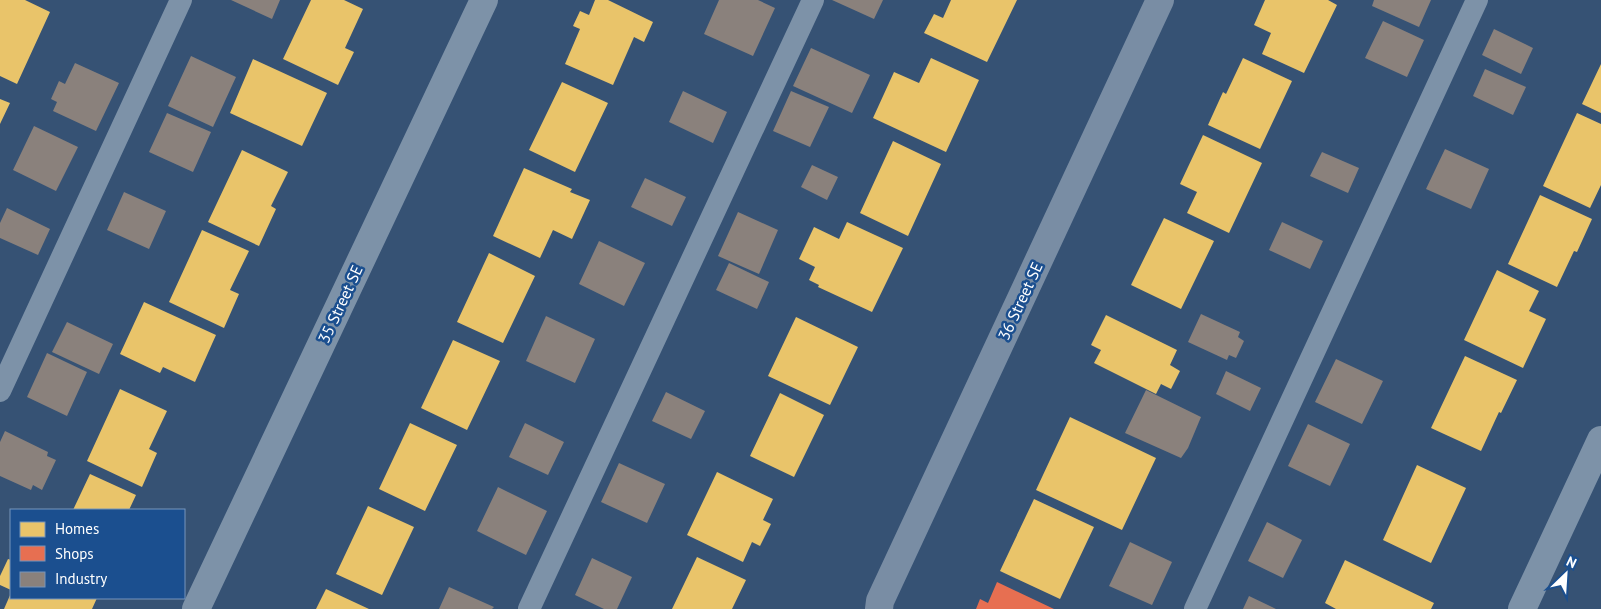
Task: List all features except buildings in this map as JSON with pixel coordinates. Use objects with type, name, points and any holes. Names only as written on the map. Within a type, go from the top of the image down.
[{"type":"main road","name":"36 Street SE","points":[[878,606],[1160,0]]},
{"type":"street","name":"35 Street SE","points":[[196,609],[484,0]]},
{"type":"street","points":[[1522,609],[1601,440]]},
{"type":"lane","points":[[0,391],[181,0]]},
{"type":"lane","points":[[529,609],[813,0]]},
{"type":"lane","points":[[1195,609],[1477,0]]}]
